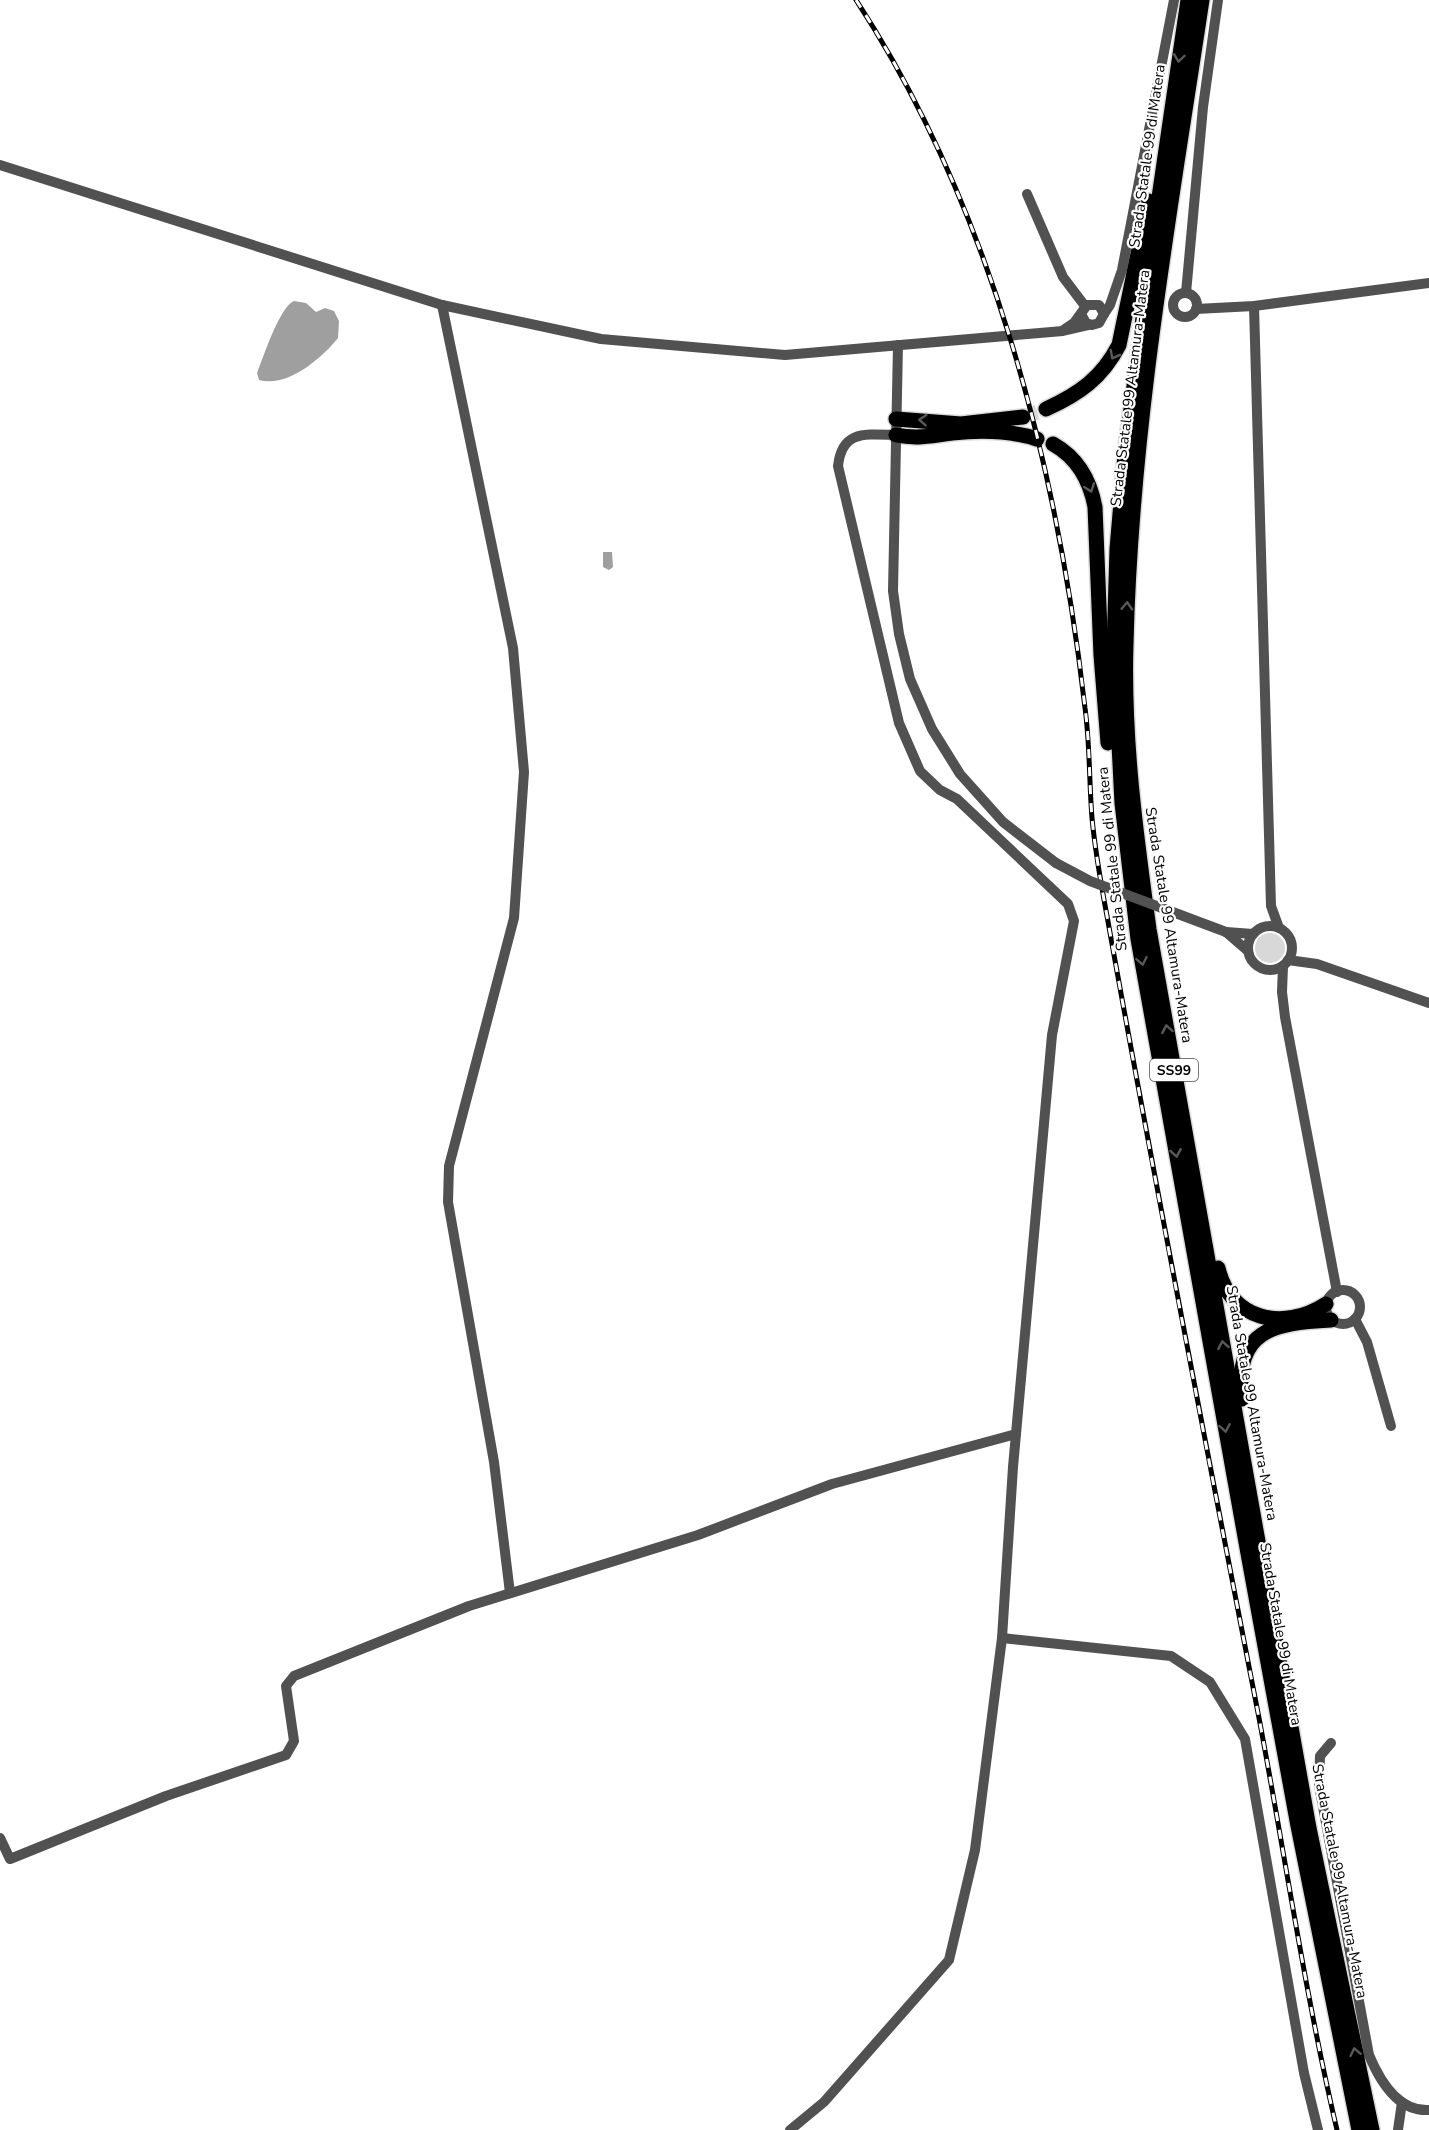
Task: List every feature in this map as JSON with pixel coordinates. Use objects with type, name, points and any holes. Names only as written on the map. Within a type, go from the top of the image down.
[{"type":"highway","name":"Strada Statale 99 di Matera","points":[[1188,0],[1125,455],[1117,549],[1114,647],[1116,724],[1122,802],[1138,939],[1298,1826],[1359,2130]]},
{"type":"highway","name":"Strada Statale 99 Altamura-Matera","points":[[1202,0],[1136,457],[1126,645],[1132,802],[1149,929],[1281,1669],[1310,1828],[1372,2130]]},
{"type":"highway","points":[[1046,409],[1073,397],[1093,382],[1109,364],[1119,345],[1151,188],[1174,93]]},
{"type":"highway","points":[[896,419],[962,424],[1023,417]]},
{"type":"highway","points":[[896,435],[926,438],[1000,431],[1037,439]]},
{"type":"highway","points":[[1053,444],[1073,458],[1081,468],[1092,492],[1095,507],[1107,742],[1119,845],[1138,939]]},
{"type":"highway","points":[[1175,1077],[1201,1178],[1222,1284],[1230,1298],[1243,1309],[1261,1317],[1281,1319],[1306,1315],[1326,1304]]},
{"type":"highway","points":[[1281,1669],[1276,1612],[1242,1400],[1240,1367],[1245,1352],[1267,1330],[1308,1321],[1331,1320]]},
{"type":"street","points":[[0,165],[441,305],[601,339],[785,355],[1063,331],[1099,323],[1116,289],[1122,270],[1174,0]]},
{"type":"street","points":[[1186,293],[1203,107],[1218,0]]},
{"type":"street","points":[[1028,194],[1063,277],[1083,310],[1083,320],[1089,324]]},
{"type":"street","points":[[1196,309],[1195,298],[1186,293],[1175,297],[1174,309],[1182,316],[1190,315],[1196,309],[1254,306],[1429,283]]},
{"type":"street","points":[[1063,331],[1083,310],[1096,304],[1116,289]]},
{"type":"street","points":[[1096,304],[1104,314]]},
{"type":"street","points":[[441,305],[513,648],[524,772],[514,918],[449,1166],[448,1202],[494,1462],[510,1593]]},
{"type":"street","points":[[1254,306],[1271,906],[1279,928],[1288,936],[1292,946],[1317,964],[1429,1003]]},
{"type":"street","points":[[898,345],[893,591],[899,634],[910,679],[932,729],[960,774],[1003,822],[1056,863],[1090,881],[1226,932],[1248,951],[1255,964],[1268,970],[1282,992]]},
{"type":"street","points":[[790,2130],[824,2102],[949,1960],[975,1850],[1002,1638],[1016,1434],[1052,1035],[1074,921],[1068,904],[957,799],[940,790],[920,771],[899,723],[838,466],[840,451],[844,443],[853,438],[871,434],[896,435]]},
{"type":"street","points":[[1248,951],[1271,906]]},
{"type":"street","points":[[1226,932],[1279,928]]},
{"type":"street","points":[[1292,946],[1285,963],[1282,992],[1337,1292]]},
{"type":"street","points":[[1268,970],[1285,963],[1317,964]]},
{"type":"street","points":[[1348,1291],[1357,1298],[1360,1309],[1355,1319],[1346,1324],[1331,1320],[1326,1304],[1337,1292],[1348,1291]]},
{"type":"street","points":[[1355,1319],[1367,1342],[1392,1426]]},
{"type":"street","points":[[0,1838],[10,1859],[166,1796],[286,1755],[294,1741],[286,1690],[290,1678],[469,1606],[698,1534],[832,1484],[1016,1434]]},
{"type":"street","points":[[1002,1638],[1171,1656],[1210,1682],[1233,1717],[1245,1740],[1304,2073],[1318,2130]]},
{"type":"street","points":[[1331,1743],[1320,1756],[1319,1785],[1369,2055],[1380,2080],[1402,2102],[1429,2110]]},
{"type":"street","points":[[1361,2080],[1370,2092],[1380,2130]]},
{"type":"street","points":[[1398,2130],[1402,2102]]},
{"type":"shaded area","points":[[294,301],[306,303],[316,312],[325,308],[334,311],[339,321],[338,338],[313,363],[292,376],[281,380],[259,380],[257,373],[272,333],[283,312]]},
{"type":"shaded area","points":[[603,552],[612,552],[613,567],[609,570],[603,567]]},
{"type":"shaded area","points":[[1270,933],[1281,937],[1285,948],[1281,959],[1270,963],[1259,959],[1255,948],[1259,937]]},
{"type":"tunnel","points":[[1023,417],[1046,409]]},
{"type":"railway","points":[[856,0],[903,80],[945,164],[980,251],[1011,340],[1036,431],[1073,616],[1087,722],[1096,855],[1162,1217],[1259,1718],[1305,1976],[1337,2130]]}]
